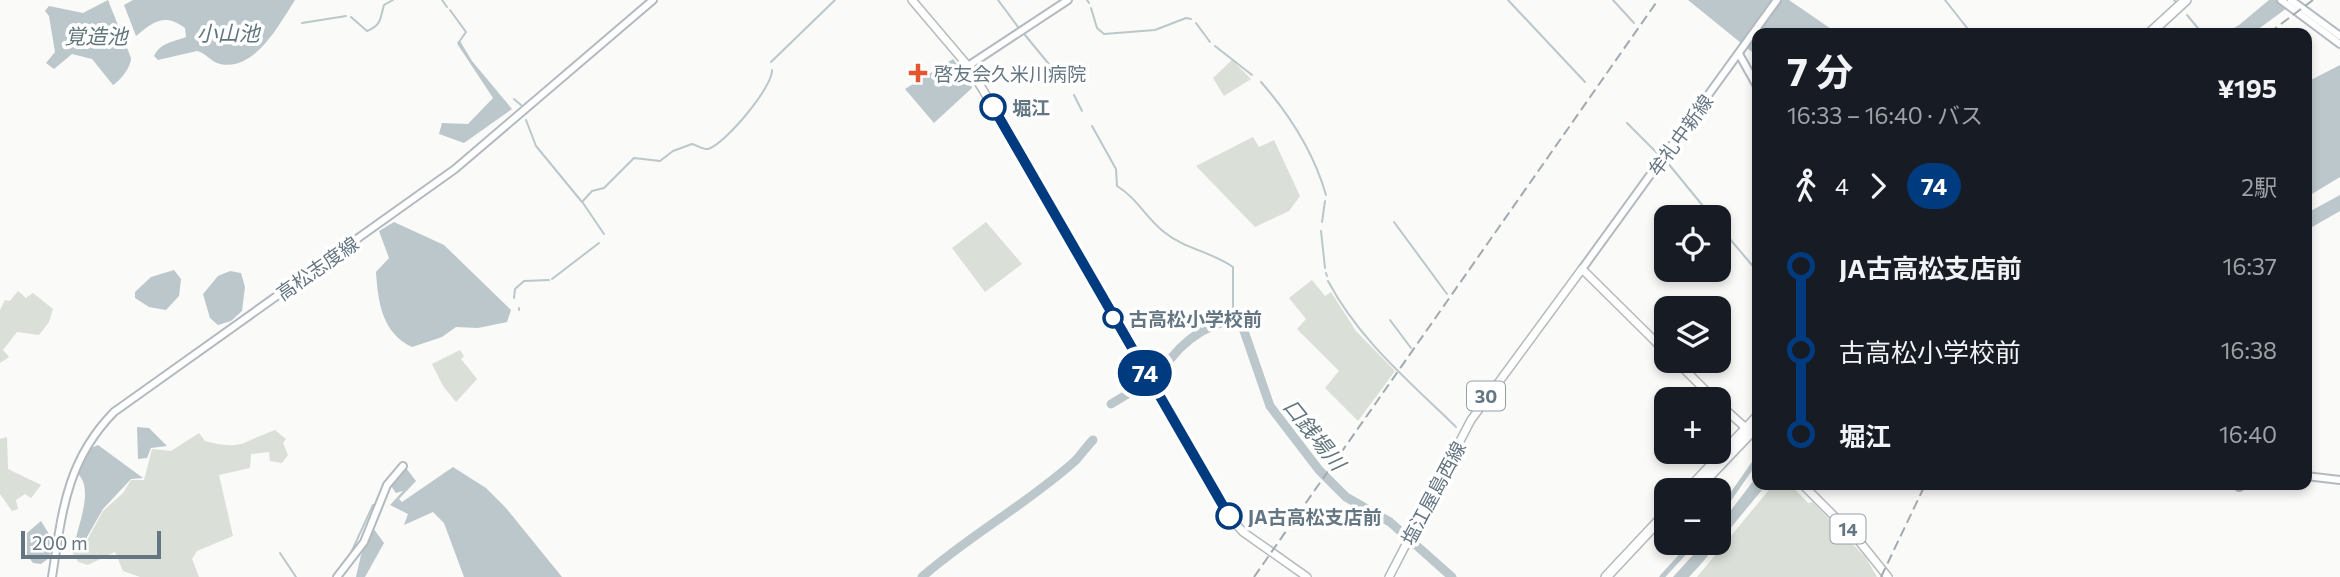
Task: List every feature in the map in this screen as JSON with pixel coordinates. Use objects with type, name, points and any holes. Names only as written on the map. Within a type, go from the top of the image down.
[{"type":"highway","points":[[2155,28],[2186,0]]},
{"type":"highway","points":[[2164,28],[2194,0]]},
{"type":"highway","points":[[1701,478],[1752,432]]},
{"type":"highway","points":[[1708,478],[1752,432]]},
{"type":"highway","points":[[1606,577],[1654,526]]},
{"type":"highway","points":[[1614,577],[1654,535]]},
{"type":"main road","name":"高松志度線","points":[[52,577],[73,472],[92,439],[114,412],[455,169],[653,0]]},
{"type":"main road","points":[[912,0],[968,66],[1151,385],[1234,522],[1251,539],[1307,577]]},
{"type":"main road","points":[[968,66],[1068,0]]},
{"type":"main road","name":"牟礼中新線","points":[[1758,28],[1777,0]]},
{"type":"main road","points":[[2281,0],[2292,4],[2329,32],[2340,44]]},
{"type":"main road","points":[[2329,32],[2340,36]]},
{"type":"main road","name":"牟礼中新線","points":[[1582,269],[1752,36]]},
{"type":"main road","points":[[1741,52],[1752,75]]},
{"type":"main road","points":[[1582,269],[1654,340]]},
{"type":"main road","name":"塩江屋島西線","points":[[1389,577],[1471,420],[1582,269]]},
{"type":"main road","points":[[1688,373],[1702,387]]},
{"type":"main road","points":[[1731,413],[1752,430]]},
{"type":"main road","points":[[337,577],[364,542],[387,485],[403,466]]},
{"type":"main road","points":[[2312,477],[2340,480]]},
{"type":"main road","name":"14","points":[[1808,490],[1859,541],[1888,577]]},
{"type":"shaded area","points":[[1232,60],[1251,79],[1224,96],[1213,78]]},
{"type":"shaded area","points":[[1253,137],[1259,147],[1274,140],[1300,196],[1289,211],[1255,227],[1196,166]]},
{"type":"shaded area","points":[[986,222],[1022,264],[985,292],[952,248]]},
{"type":"shaded area","points":[[1312,280],[1325,296],[1331,292],[1356,331],[1395,371],[1358,421],[1325,388],[1339,371],[1297,329],[1306,319],[1289,298]]},
{"type":"shaded area","points":[[18,291],[26,298],[33,293],[53,309],[49,322],[39,335],[17,332],[3,350],[9,357],[0,363],[0,310],[5,300],[10,301]]},
{"type":"shaded area","points":[[460,350],[464,356],[461,359],[477,379],[456,402],[443,386],[432,364]]},
{"type":"shaded area","points":[[275,430],[286,439],[283,443],[288,455],[282,463],[270,461],[269,452],[251,454],[250,468],[219,475],[233,536],[197,551],[192,559],[199,577],[140,577],[123,571],[115,552],[88,565],[78,562],[70,548],[73,544],[80,553],[103,511],[123,493],[131,480],[144,480],[152,449],[171,451],[199,433],[205,441],[228,445],[242,444]]},
{"type":"shaded area","points":[[7,437],[8,469],[41,485],[31,498],[25,494],[16,500],[18,509],[12,511],[0,494],[0,439]]},
{"type":"shaded area","points":[[1769,490],[1796,490],[1808,503],[1813,502],[1866,558],[1877,577],[1697,577],[1715,555],[1731,555],[1731,536]]},
{"type":"water","name":"覚造池","points":[[108,0],[131,58],[119,80],[113,85],[92,59],[72,54],[54,69],[46,63],[55,52],[49,16],[45,11],[49,6],[83,13]]},
{"type":"water","name":"小山池","points":[[133,0],[295,0],[265,44],[255,53],[244,61],[220,64],[197,51],[158,60],[154,56],[160,48],[186,37],[185,28],[165,20],[148,26],[136,36],[124,5]]},
{"type":"water","points":[[1688,0],[1789,0],[1830,28],[1752,28],[1752,52]]},
{"type":"water","points":[[2269,0],[2298,0],[2260,28],[2234,28]]},
{"type":"water","points":[[460,41],[472,61],[512,109],[464,143],[439,134],[442,123],[468,124],[493,98],[458,45],[457,42]]},
{"type":"water","points":[[953,59],[971,82],[972,88],[934,123],[905,89]]},
{"type":"water","points":[[2340,65],[2340,177],[2312,194],[2312,79]]},
{"type":"water","points":[[2340,195],[2340,211],[2312,227],[2312,210]]},
{"type":"water","points":[[394,222],[444,245],[511,310],[507,322],[478,328],[456,327],[442,337],[412,347],[394,334],[380,305],[376,272],[389,258],[379,231]]},
{"type":"water","points":[[174,270],[181,279],[179,296],[166,310],[149,307],[135,298],[135,292],[151,277]]},
{"type":"water","points":[[230,271],[241,273],[245,287],[242,311],[231,321],[218,325],[210,318],[203,294],[218,276]]},
{"type":"water","points":[[137,427],[149,428],[167,446],[151,448],[147,458],[138,459]]},
{"type":"water","points":[[98,445],[143,478],[131,479],[103,509],[79,551],[75,543],[85,489],[78,474],[91,448]]},
{"type":"water","points":[[453,467],[486,488],[506,508],[562,577],[464,577],[444,523],[433,512],[404,525],[408,514],[390,505],[403,491],[396,493],[391,486],[406,468],[416,481],[399,499],[402,502]]},
{"type":"water","points":[[1752,483],[1752,490],[1762,490],[1731,528],[1731,510]]},
{"type":"water","points":[[41,521],[52,539],[49,558],[41,564],[33,563],[27,555],[27,533]]},
{"type":"water","points":[[373,528],[384,543],[365,577],[356,577],[361,555]]},
{"type":"water","points":[[1693,555],[1708,555],[1689,577],[1673,577]]},
{"type":"waterway","points":[[351,17],[367,31],[372,29],[378,24],[384,5],[393,0]]},
{"type":"waterway","points":[[442,0],[447,7]]},
{"type":"waterway","points":[[771,62],[835,0]]},
{"type":"waterway","points":[[998,0],[1018,27]]},
{"type":"waterway","points":[[1508,0],[1585,82]]},
{"type":"waterway","points":[[1613,0],[1634,23]]},
{"type":"waterway","points":[[1945,0],[1967,28]]},
{"type":"waterway","points":[[1091,8],[1097,28],[1104,34],[1155,30],[1186,18],[1191,19]]},
{"type":"waterway","points":[[450,10],[466,32],[459,42]]},
{"type":"waterway","points":[[2187,15],[2198,28]]},
{"type":"waterway","points":[[302,23],[346,16]]},
{"type":"waterway","points":[[1196,23],[1210,42]]},
{"type":"waterway","points":[[1025,35],[1057,74]]},
{"type":"waterway","points":[[1215,46],[1252,75]]},
{"type":"waterway","points":[[526,120],[536,146],[582,202],[592,191],[604,188],[634,158],[660,161],[673,151],[692,144],[706,149],[716,145],[757,101],[772,70]]},
{"type":"waterway","points":[[1261,82],[1300,135],[1315,164],[1326,195]]},
{"type":"waterway","points":[[1074,95],[1082,111]]},
{"type":"waterway","points":[[514,99],[521,105]]},
{"type":"waterway","points":[[1627,123],[1658,154]]},
{"type":"waterway","points":[[1092,126],[1116,169],[1117,186],[1172,238],[1233,267],[1233,320]]},
{"type":"waterway","points":[[1667,162],[1702,205]]},
{"type":"waterway","points":[[1322,222],[1325,201]]},
{"type":"waterway","points":[[583,203],[604,234]]},
{"type":"waterway","points":[[1394,222],[1447,294]]},
{"type":"waterway","points":[[1321,231],[1325,268]]},
{"type":"waterway","points":[[1731,240],[1752,265]]},
{"type":"waterway","points":[[552,279],[599,243]]},
{"type":"waterway","points":[[514,298],[515,289],[524,281],[549,280]]},
{"type":"waterway","points":[[1328,281],[1370,341],[1456,427]]},
{"type":"waterway","name":"口銭場川","points":[[1159,379],[1171,358],[1200,332],[1211,326],[1235,320],[1243,328],[1270,406],[1319,470],[1346,497],[1390,522],[1452,577]]},
{"type":"waterway","points":[[1390,320],[1411,348]]},
{"type":"waterway","name":"口銭場川","points":[[1111,404],[1136,389],[1148,387]]},
{"type":"waterway","name":"口銭場川","points":[[922,577],[1057,477],[1093,440]]},
{"type":"waterway","points":[[1731,496],[1752,466]]},
{"type":"waterway","points":[[350,555],[373,505],[376,505]]},
{"type":"waterway","points":[[280,553],[296,577]]},
{"type":"waterway","points":[[1662,577],[1682,555]]},
{"type":"railway","points":[[1254,577],[1658,0]]},
{"type":"railway","points":[[2276,28],[2313,0]]},
{"type":"railway","points":[[1881,577],[1923,490]]},
{"type":"bus line","name":"74","points":[[993,107],[1229,516]]},
{"type":"place","name":"啓友会久米川病院","points":[[918,73]]},
{"type":"place","name":"堀江","points":[[993,107]]},
{"type":"place","name":"古高松小学校前","points":[[1113,318]]},
{"type":"place","name":"JA古高松支店前","points":[[1229,516]]}]
